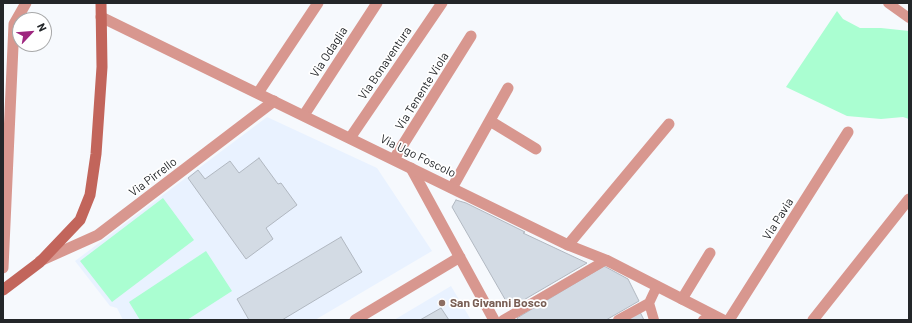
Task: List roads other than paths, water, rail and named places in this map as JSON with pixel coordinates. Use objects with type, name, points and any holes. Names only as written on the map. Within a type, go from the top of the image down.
[{"type":"main road","points":[[3,290],[40,262],[80,220],[90,195],[96,154],[102,67],[101,3]]},
{"type":"street","points":[[3,268],[8,45],[14,24],[26,3]]},
{"type":"street","points":[[258,93],[318,3]]},
{"type":"street","name":"Via Odaglia","points":[[304,115],[377,3]]},
{"type":"street","name":"Via Bonaventura","points":[[350,138],[442,3]]},
{"type":"street","name":"Via Ugo Foscolo","points":[[102,17],[568,245],[606,260],[682,299],[708,317],[723,320]]},
{"type":"street","name":"Via Tenente Viola","points":[[394,159],[471,36]]},
{"type":"street","points":[[452,188],[508,88]]},
{"type":"street","name":"Via Pirrello","points":[[40,262],[98,236],[274,100]]},
{"type":"street","points":[[490,121],[536,149]]},
{"type":"street","points":[[568,245],[670,124]]},
{"type":"street","name":"Via Pavia","points":[[729,320],[848,132]]},
{"type":"street","points":[[411,168],[494,320]]},
{"type":"street","points":[[813,320],[909,198]]},
{"type":"street","points":[[682,299],[710,253]]},
{"type":"street","points":[[355,320],[460,257]]},
{"type":"lane","points":[[888,3],[909,18]]},
{"type":"lane","points":[[503,320],[606,260]]},
{"type":"lane","points":[[618,320],[649,304],[657,286]]},
{"type":"lane","points":[[649,304],[654,320]]},
{"type":"place","name":"San Givanni Bosco","points":[[442,303]]}]
